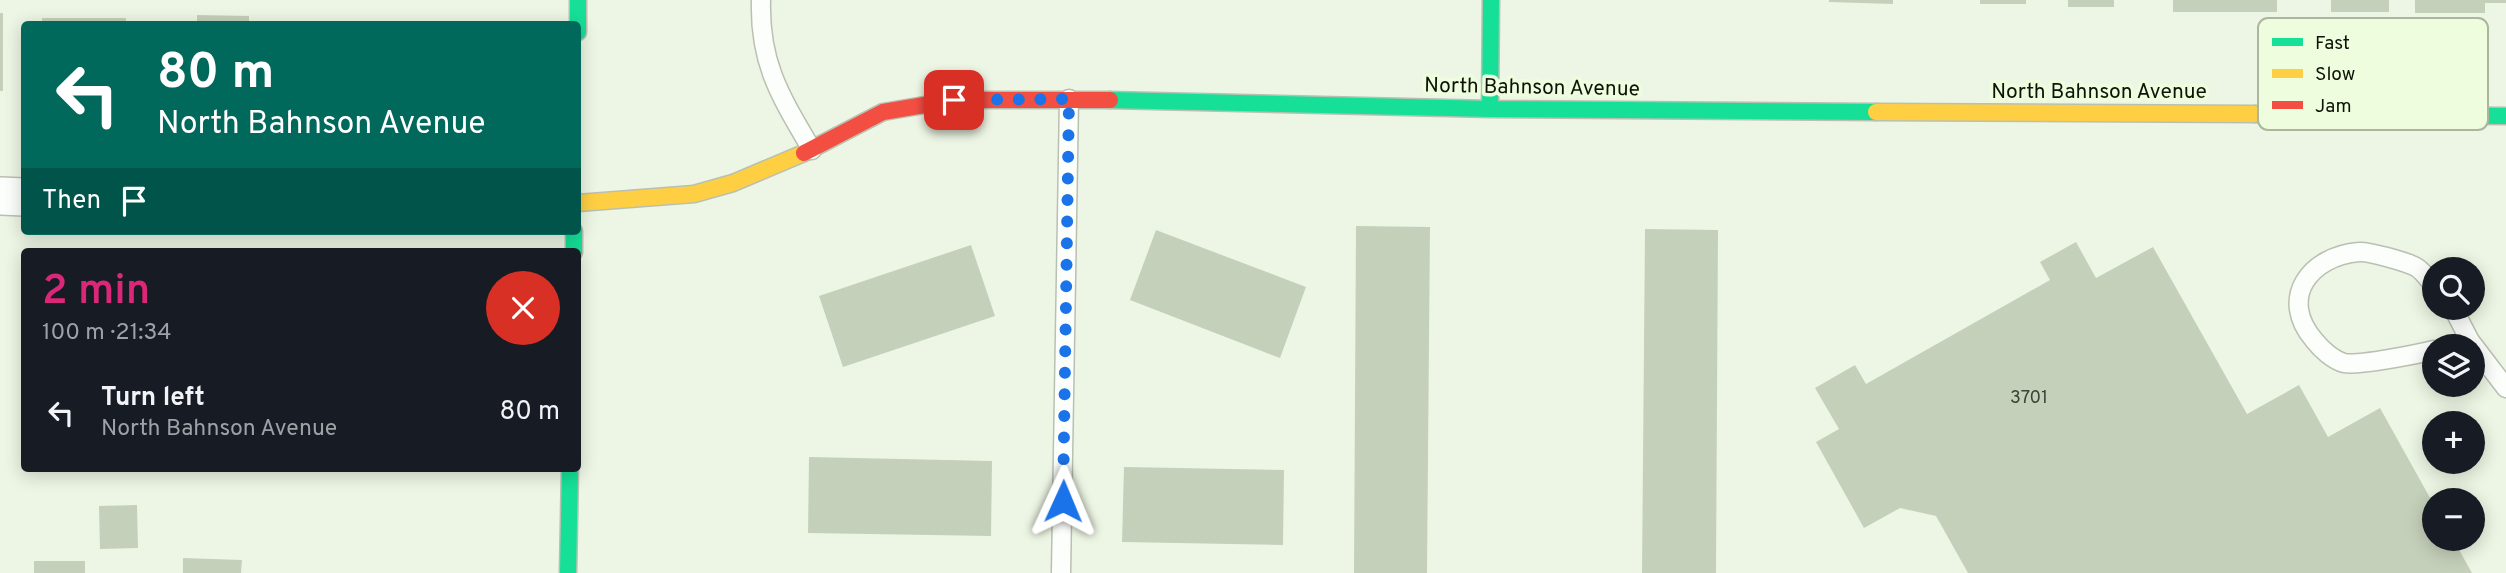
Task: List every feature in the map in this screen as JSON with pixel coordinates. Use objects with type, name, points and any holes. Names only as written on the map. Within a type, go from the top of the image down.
[{"type":"street","points":[[578,0],[578,21]]},
{"type":"street","points":[[1490,109],[1491,0]]},
{"type":"street","name":"North Bahnson Avenue","points":[[581,203],[694,194],[733,183],[811,150],[883,112],[954,100],[1069,99],[1490,109],[2258,114]]},
{"type":"street","name":"North Bahnson Avenue","points":[[2488,116],[2506,116]]},
{"type":"street","points":[[0,196],[21,197]]},
{"type":"street","points":[[568,573],[570,472]]},
{"type":"lane","points":[[761,0],[762,49],[778,91],[811,150]]},
{"type":"lane","points":[[1061,573],[1069,99]]},
{"type":"lane","points":[[2422,273],[2416,267],[2361,252],[2334,257],[2313,271],[2299,289],[2299,313],[2308,333],[2322,350],[2344,363],[2422,352]]},
{"type":"lane","points":[[2485,361],[2506,388]]},
{"type":"building","points":[[1893,0],[1893,4],[1829,2]]},
{"type":"building","points":[[1980,0],[2026,0],[2026,4],[1980,4]]},
{"type":"building","points":[[2068,0],[2114,0],[2114,7],[2068,7]]},
{"type":"building","points":[[2173,0],[2277,0],[2277,12],[2173,12]]},
{"type":"building","points":[[2331,0],[2389,0],[2389,12],[2331,12]]},
{"type":"building","points":[[2415,0],[2506,0],[2506,3],[2485,3],[2485,13],[2415,13]]},
{"type":"building","points":[[0,13],[3,13],[3,91],[0,91]]},
{"type":"building","points":[[197,15],[249,16],[249,21],[197,21]]},
{"type":"building","points":[[42,18],[126,18],[126,21],[42,21]]},
{"type":"building","points":[[1356,226],[1430,227],[1427,573],[1354,573]]},
{"type":"building","points":[[1645,229],[1718,230],[1716,573],[1642,573]]},
{"type":"building","points":[[1156,230],[1306,287],[1280,358],[1130,300]]},
{"type":"building","points":[[2076,242],[2096,278],[2153,247],[2247,414],[2299,385],[2328,437],[2380,408],[2425,488],[2422,488],[2422,551],[2460,551],[2472,573],[1968,573],[1936,516],[1900,508],[1864,528],[1816,442],[1839,429],[1815,388],[1855,365],[1866,384],[2050,280],[2040,262]]},
{"type":"building","points":[[971,245],[995,316],[843,367],[819,296]]},
{"type":"building","points":[[809,457],[992,461],[991,536],[808,533]]},
{"type":"building","points":[[1124,467],[1284,470],[1283,545],[1122,542]]},
{"type":"building","points":[[137,505],[138,548],[100,549],[99,506]]},
{"type":"building","points":[[183,558],[242,560],[241,573],[183,573]]},
{"type":"building","points":[[34,561],[85,561],[85,573],[34,573]]},
{"type":"traffic: fast","points":[[578,0],[578,21]]},
{"type":"traffic: fast","points":[[1490,109],[1491,0]]},
{"type":"traffic: fast","points":[[1110,100],[1490,109],[1876,112]]},
{"type":"traffic: fast","points":[[2488,116],[2506,116]]},
{"type":"traffic: fast","points":[[574,235],[574,248]]},
{"type":"traffic: fast","points":[[568,573],[570,472]]},
{"type":"traffic: slow","points":[[1876,112],[2255,114]]},
{"type":"traffic: slow","points":[[581,203],[694,194],[733,183],[804,153]]},
{"type":"traffic: jam","points":[[804,153],[883,112],[954,100],[1110,100]]},
{"type":"route","points":[[954,100],[1069,99],[1063,501]]}]
